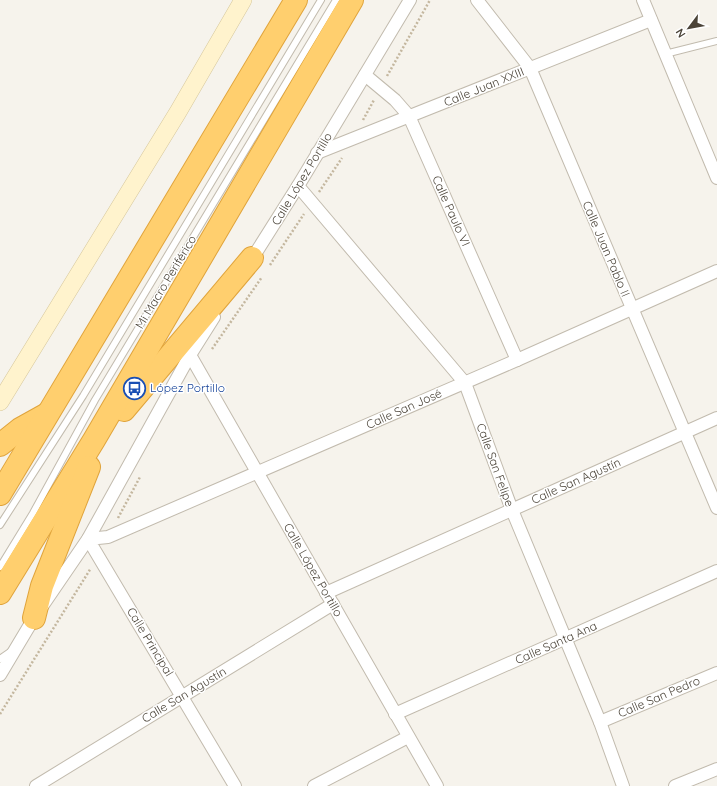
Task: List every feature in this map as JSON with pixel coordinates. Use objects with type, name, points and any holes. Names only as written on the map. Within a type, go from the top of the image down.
[{"type":"highway","points":[[0,494],[296,0]]},
{"type":"highway","points":[[0,593],[94,440],[352,0]]},
{"type":"highway","points":[[94,440],[106,432],[252,258]]},
{"type":"highway","points":[[0,445],[20,429],[48,414]]},
{"type":"highway","points":[[34,618],[42,586],[93,457],[94,440]]},
{"type":"street","points":[[0,402],[178,112],[243,0]]},
{"type":"street","name":"Calle López Portillo","points":[[0,675],[34,618],[88,539],[190,355],[298,186],[410,0]]},
{"type":"street","name":"Calle Juan Pablo II","points":[[477,0],[530,68],[717,508]]},
{"type":"street","points":[[643,0],[717,178]]},
{"type":"street","name":"Calle Juan XXIII","points":[[317,153],[651,20]]},
{"type":"street","name":"Calle Paulo VI","points":[[365,76],[395,100],[409,116],[517,360]]},
{"type":"street","name":"Calle San Felipe","points":[[298,186],[465,383],[512,510],[600,722],[623,786]]},
{"type":"street","name":"Calle San José","points":[[88,539],[108,537],[465,383],[717,271]]},
{"type":"street","name":"Calle López Portillo","points":[[190,355],[437,786]]},
{"type":"street","name":"Calle San Agustín","points":[[326,593],[717,418]]},
{"type":"street","name":"Calle Principal","points":[[88,539],[235,786]]},
{"type":"street","name":"Calle Santa Ana","points":[[396,714],[717,571]]},
{"type":"street","name":"Calle San Agustín","points":[[36,786],[333,604]]},
{"type":"street","name":"Calle San Pedro","points":[[600,722],[717,672]]},
{"type":"street","points":[[314,786],[408,737]]},
{"type":"street","points":[[675,786],[717,769]]},
{"type":"lane","name":"Mi Macro Periférico","points":[[0,525],[83,396],[321,0]]},
{"type":"lane","name":"Mi Macro Periférico","points":[[0,567],[33,513],[95,400],[336,0]]},
{"type":"lane","points":[[665,54],[717,41]]},
{"type":"lane","points":[[0,659],[18,646]]},
{"type":"place","name":"López Portillo","points":[[135,388]]}]
